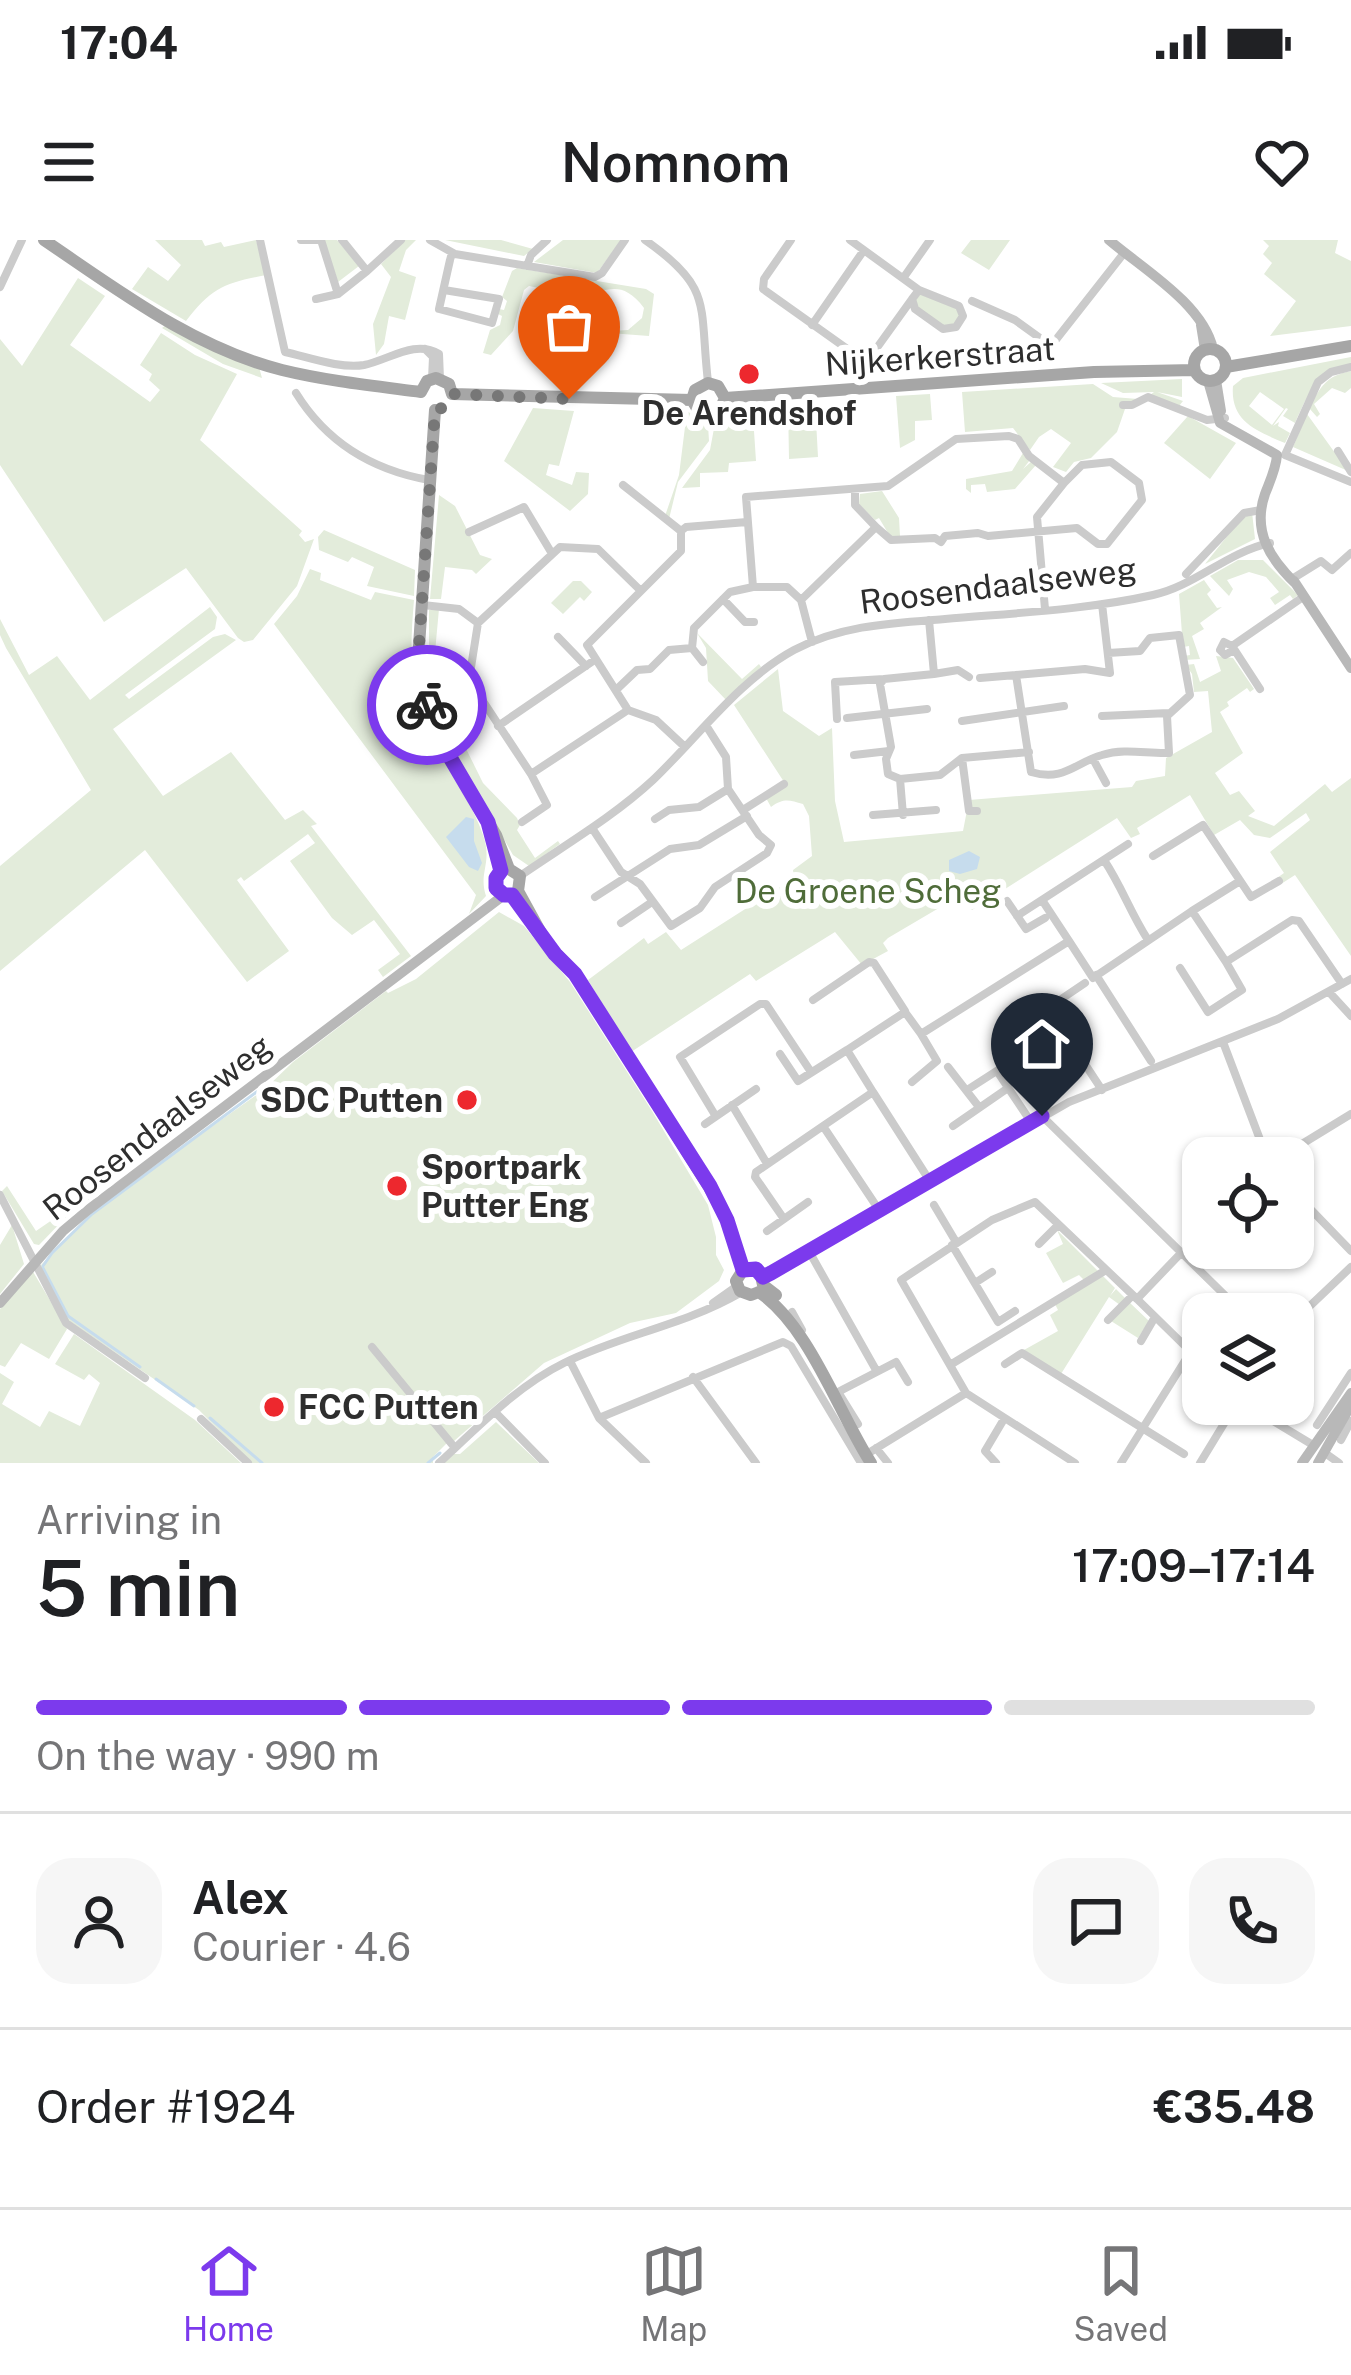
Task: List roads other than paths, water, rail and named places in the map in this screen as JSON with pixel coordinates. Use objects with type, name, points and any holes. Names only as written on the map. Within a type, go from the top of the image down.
[{"type":"main road","points":[[44,240],[168,322],[244,358],[283,370],[421,392],[436,379],[449,384],[452,394],[445,407],[435,410],[424,404],[421,392]]},
{"type":"main road","name":"Nijkerkerstraat","points":[[724,398],[1159,368],[1351,346]]},
{"type":"main road","points":[[1210,360],[1212,380]]},
{"type":"main road","points":[[1210,360],[1212,380]]},
{"type":"main road","points":[[708,383],[721,389],[724,398],[722,408],[709,415],[700,413],[692,400],[699,386],[708,383]]},
{"type":"main road","points":[[452,394],[692,400]]},
{"type":"main road","points":[[435,410],[419,659],[427,704],[441,742],[488,822],[509,884],[593,1002],[710,1186],[746,1269]]},
{"type":"main road","points":[[762,1285],[751,1295],[739,1289],[738,1275],[756,1269],[762,1285],[780,1300],[870,1458]]},
{"type":"street","points":[[0,287],[22,240]]},
{"type":"street","points":[[260,240],[283,326],[285,352],[357,365],[424,348],[439,354],[436,379]]},
{"type":"street","points":[[301,240],[321,240],[338,294]]},
{"type":"street","points":[[342,240],[367,271]]},
{"type":"street","points":[[316,299],[338,294],[400,240]]},
{"type":"street","points":[[430,240],[452,253],[598,277],[625,240]]},
{"type":"street","points":[[526,266],[548,240]]},
{"type":"street","points":[[645,240],[694,281],[702,308],[708,383]]},
{"type":"street","points":[[791,240],[762,286],[866,359],[916,295]]},
{"type":"street","points":[[850,240],[904,278],[916,295],[961,308],[963,316],[956,327],[941,328],[915,309],[916,295]]},
{"type":"street","points":[[904,278],[930,240]]},
{"type":"street","points":[[1108,240],[1200,322],[1210,360]]},
{"type":"street","points":[[812,325],[864,250]]},
{"type":"street","points":[[444,290],[499,299],[492,323],[439,309],[452,253]]},
{"type":"street","points":[[972,301],[1015,320],[1051,346],[1124,253]]},
{"type":"street","points":[[1351,367],[1331,372],[1318,382],[1281,455],[1262,514],[1267,544],[1351,668]]},
{"type":"street","points":[[1212,380],[1221,419],[1229,431],[1281,455],[1351,478]]},
{"type":"street","points":[[296,393],[317,423],[346,449],[399,474],[431,480]]},
{"type":"street","points":[[1123,405],[1153,398],[1207,421],[1221,419]]},
{"type":"street","points":[[753,587],[746,497],[888,486],[956,439],[1009,436],[1064,483]]},
{"type":"street","points":[[1338,452],[1351,478]]},
{"type":"street","points":[[855,489],[855,505],[894,541],[935,538],[941,542],[945,536],[1037,531],[1077,528],[1098,544],[1108,544],[1142,500],[1138,484],[1111,462],[1078,467],[1037,518],[1037,531],[1045,609]]},
{"type":"street","points":[[623,485],[681,532],[683,549],[587,645],[628,710],[652,718],[685,747]]},
{"type":"street","points":[[469,532],[522,507],[551,552]]},
{"type":"street","name":"Roosendaalseweg","points":[[1186,574],[1244,513],[1262,514]]},
{"type":"street","points":[[681,532],[686,526],[747,522]]},
{"type":"street","points":[[801,600],[876,527]]},
{"type":"street","name":"Roosendaalseweg","points":[[0,1303],[34,1261],[88,1210],[472,918],[509,884],[644,788],[773,664],[812,641],[862,626],[1102,604],[1170,590],[1231,557],[1267,544]]},
{"type":"street","points":[[522,821],[548,805],[469,680],[478,622],[558,547],[598,549],[640,591]]},
{"type":"street","points":[[1293,581],[1321,561],[1332,570],[1351,553]]},
{"type":"street","points":[[703,662],[692,648],[694,628],[734,590],[787,586],[801,600],[812,641]]},
{"type":"street","points":[[1260,689],[1232,648],[1304,597]]},
{"type":"street","points":[[723,599],[745,622],[754,622]]},
{"type":"street","points":[[927,709],[842,718],[835,682],[958,670],[975,677],[1085,669],[1110,673],[1102,604]]},
{"type":"street","points":[[422,605],[459,609],[478,622]]},
{"type":"street","points":[[929,620],[934,674]]},
{"type":"street","points":[[1102,716],[1169,713],[1190,695],[1179,635],[1150,638],[1140,651],[1108,653]]},
{"type":"street","points":[[558,638],[586,666]]},
{"type":"street","points":[[1331,640],[1351,679]]},
{"type":"street","points":[[616,690],[637,670],[650,669],[669,650],[692,648]]},
{"type":"street","points":[[498,726],[596,659]]},
{"type":"street","points":[[1016,675],[1031,772],[1037,775],[1078,769],[1093,759],[1142,751],[1169,753],[1169,713]]},
{"type":"street","points":[[884,679],[880,691],[887,715],[888,774],[900,779],[940,775],[962,758],[1029,752]]},
{"type":"street","points":[[962,721],[1064,706]]},
{"type":"street","points":[[531,774],[628,710]]},
{"type":"street","points":[[592,827],[627,877],[640,884],[664,923],[674,925],[700,908],[715,886],[770,851],[771,845],[759,836],[728,788],[727,757],[706,727]]},
{"type":"street","points":[[854,754],[889,752]]},
{"type":"street","points":[[962,758],[969,811],[977,811]]},
{"type":"street","points":[[1093,759],[1106,783]]},
{"type":"street","points":[[900,779],[903,815]]},
{"type":"street","points":[[595,897],[670,849],[699,845],[784,784]]},
{"type":"street","points":[[655,819],[669,810],[699,807],[728,788]]},
{"type":"street","points":[[873,815],[935,810]]},
{"type":"street","points":[[1154,856],[1203,824],[1251,897],[1279,881]]},
{"type":"street","points":[[1018,916],[1128,844]]},
{"type":"street","points":[[1104,860],[1148,940]]},
{"type":"street","points":[[1042,900],[1093,978],[1240,881]]},
{"type":"street","points":[[1007,901],[1026,928],[1045,917]]},
{"type":"street","points":[[621,922],[652,902]]},
{"type":"street","points":[[1180,968],[1208,1012],[1242,990],[1192,911]]},
{"type":"street","points":[[762,1285],[1042,1116],[1222,1042],[1346,982],[1299,921],[1292,920],[1226,962]]},
{"type":"street","points":[[921,1034],[1069,941]]},
{"type":"street","points":[[813,1000],[874,963],[942,1065],[979,1107]]},
{"type":"street","points":[[1096,975],[1151,1061]]},
{"type":"street","points":[[1085,983],[1048,1009],[1102,1090]]},
{"type":"street","points":[[1329,992],[1351,1016]]},
{"type":"street","points":[[716,1115],[680,1058],[766,1004],[811,1072]]},
{"type":"street","points":[[780,1054],[798,1081],[905,1012]]},
{"type":"street","points":[[1222,1042],[1259,1137]]},
{"type":"street","points":[[847,1050],[926,1175]]},
{"type":"street","points":[[968,1090],[1023,1054]]},
{"type":"street","points":[[912,1082],[942,1065]]},
{"type":"street","points":[[997,1071],[1031,1122]]},
{"type":"street","points":[[953,1126],[1008,1088]]},
{"type":"street","points":[[705,1124],[756,1089]]},
{"type":"street","points":[[784,1219],[755,1177],[758,1168],[872,1092]]},
{"type":"street","points":[[732,1105],[766,1162]]},
{"type":"street","points":[[1313,1137],[1351,1114]]},
{"type":"street","points":[[1042,1116],[1222,1293]]},
{"type":"street","points":[[823,1126],[881,1213]]},
{"type":"street","points":[[0,1195],[66,1323],[145,1378]]},
{"type":"street","points":[[1075,1463],[966,1394],[901,1284],[907,1274],[954,1244],[1032,1201],[1186,1347],[1186,1360],[1121,1463]]},
{"type":"street","points":[[767,1231],[808,1202]]},
{"type":"street","points":[[934,1204],[1004,1333]]},
{"type":"street","points":[[1314,1213],[1351,1251]]},
{"type":"street","points":[[1039,1244],[1058,1225]]},
{"type":"street","points":[[810,1252],[877,1370]]},
{"type":"street","points":[[1108,1320],[1181,1253]]},
{"type":"street","points":[[1314,1302],[1351,1267]]},
{"type":"street","points":[[950,1366],[1106,1270]]},
{"type":"street","points":[[975,1283],[992,1272]]},
{"type":"street","points":[[439,1463],[526,1386],[570,1360],[697,1314],[739,1289]]},
{"type":"street","points":[[998,1322],[1015,1311]]},
{"type":"street","points":[[792,1312],[836,1394],[896,1362],[908,1382]]},
{"type":"street","points":[[1141,1341],[1155,1317]]},
{"type":"street","points":[[599,1418],[778,1342],[787,1343],[870,1458],[888,1463]]},
{"type":"street","points":[[372,1347],[455,1448]]},
{"type":"street","points":[[1005,1364],[1022,1353],[1184,1454]]},
{"type":"street","points":[[570,1360],[599,1418],[646,1463]]},
{"type":"street","points":[[1339,1463],[1322,1458],[1351,1373]]},
{"type":"street","points":[[693,1377],[756,1463]]},
{"type":"street","points":[[870,1458],[966,1394]]},
{"type":"street","points":[[1302,1463],[1351,1405]]},
{"type":"street","points":[[496,1412],[545,1463]]},
{"type":"street","points":[[201,1419],[248,1463]]},
{"type":"street","points":[[996,1463],[985,1451],[1004,1419]]},
{"type":"street","points":[[1330,1430],[1351,1421]]},
{"type":"street","points":[[1200,1463],[1226,1425]]},
{"type":"street","points":[[1278,1425],[1313,1445]]},
{"type":"water","points":[[466,817],[474,819],[474,841],[482,863],[478,871],[469,867],[446,837]]},
{"type":"water","points":[[969,851],[980,857],[977,869],[960,874],[949,871],[949,860]]},
{"type":"water","points":[[282,1084],[295,1101],[271,1116],[263,1103]]},
{"type":"waterway","points":[[43,1266],[92,1214],[258,1091],[272,1092]]},
{"type":"waterway","points":[[43,1268],[68,1316],[140,1367]]},
{"type":"waterway","points":[[156,1379],[194,1406]]},
{"type":"waterway","points":[[210,1418],[262,1463]]},
{"type":"waterway","points":[[428,1463],[440,1453]]},
{"type":"place","name":"De Arendshof","points":[[749,374]]},
{"type":"place","name":"SDC Putten","points":[[467,1100]]},
{"type":"place","name":"Sportpark Putter Eng","points":[[397,1186]]},
{"type":"place","name":"FCC Putten","points":[[274,1407]]},
{"type":"park label","name":"De Groene Scheg","points":[[868,891]]}]
